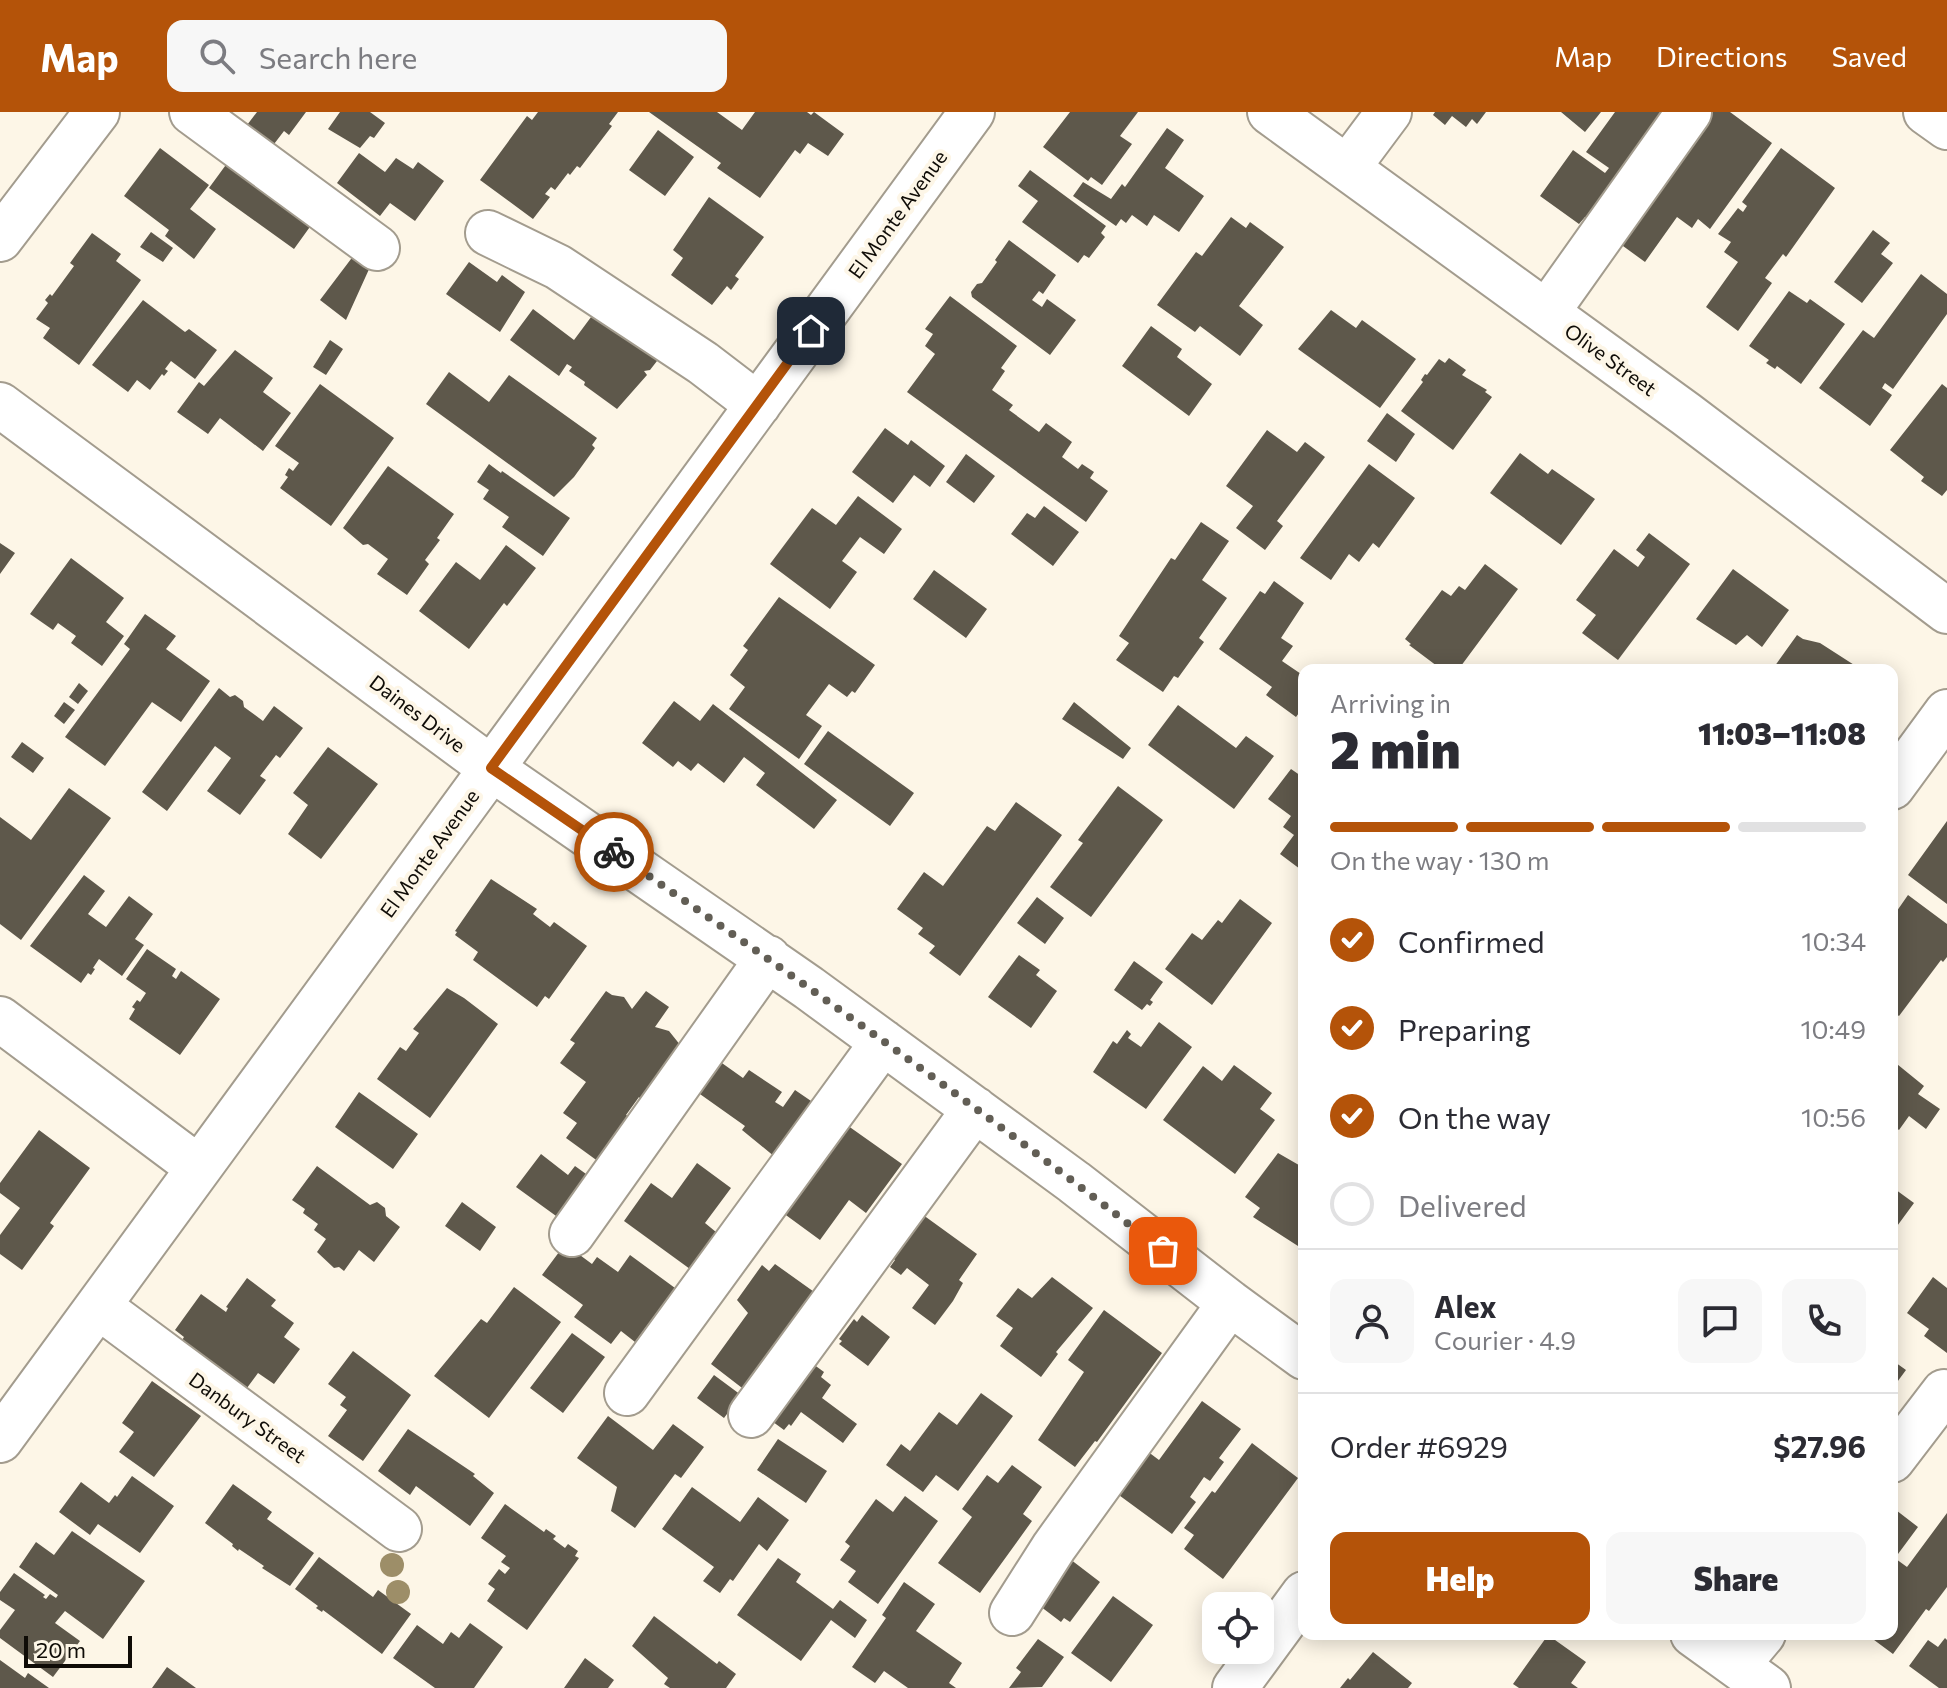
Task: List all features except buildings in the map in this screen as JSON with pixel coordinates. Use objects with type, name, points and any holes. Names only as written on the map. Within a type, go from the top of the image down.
[{"type":"street","points":[[0,239],[97,112]]},
{"type":"street","points":[[192,112],[377,248]]},
{"type":"street","name":"El Monte Avenue","points":[[0,1440],[972,112]]},
{"type":"street","name":"Olive Street","points":[[1270,112],[1686,414],[1947,611]]},
{"type":"street","points":[[1348,167],[1389,112]]},
{"type":"street","points":[[1547,312],[1689,112]]},
{"type":"street","points":[[1926,112],[1947,127]]},
{"type":"street","points":[[488,233],[558,267],[703,363],[758,405]]},
{"type":"street","name":"Daines Drive","points":[[0,405],[491,768],[768,958],[975,1109],[1298,1353]]},
{"type":"street","points":[[1898,779],[1947,712]]},
{"type":"street","points":[[572,1234],[768,958]]},
{"type":"street","points":[[0,1019],[199,1168]]},
{"type":"street","points":[[627,1393],[883,1042]]},
{"type":"street","points":[[751,1415],[975,1109]]},
{"type":"street","points":[[1012,1613],[1054,1547],[1230,1303]]},
{"type":"street","name":"Danbury Street","points":[[98,1306],[399,1529]]},
{"type":"street","points":[[1898,1452],[1944,1392]]},
{"type":"street","points":[[1244,1685],[1298,1603]]},
{"type":"street","points":[[1706,1640],[1756,1662]]},
{"type":"way so far","points":[[614,852],[768,958],[1163,1251]]},
{"type":"route","points":[[614,852],[491,768],[811,331]]}]
